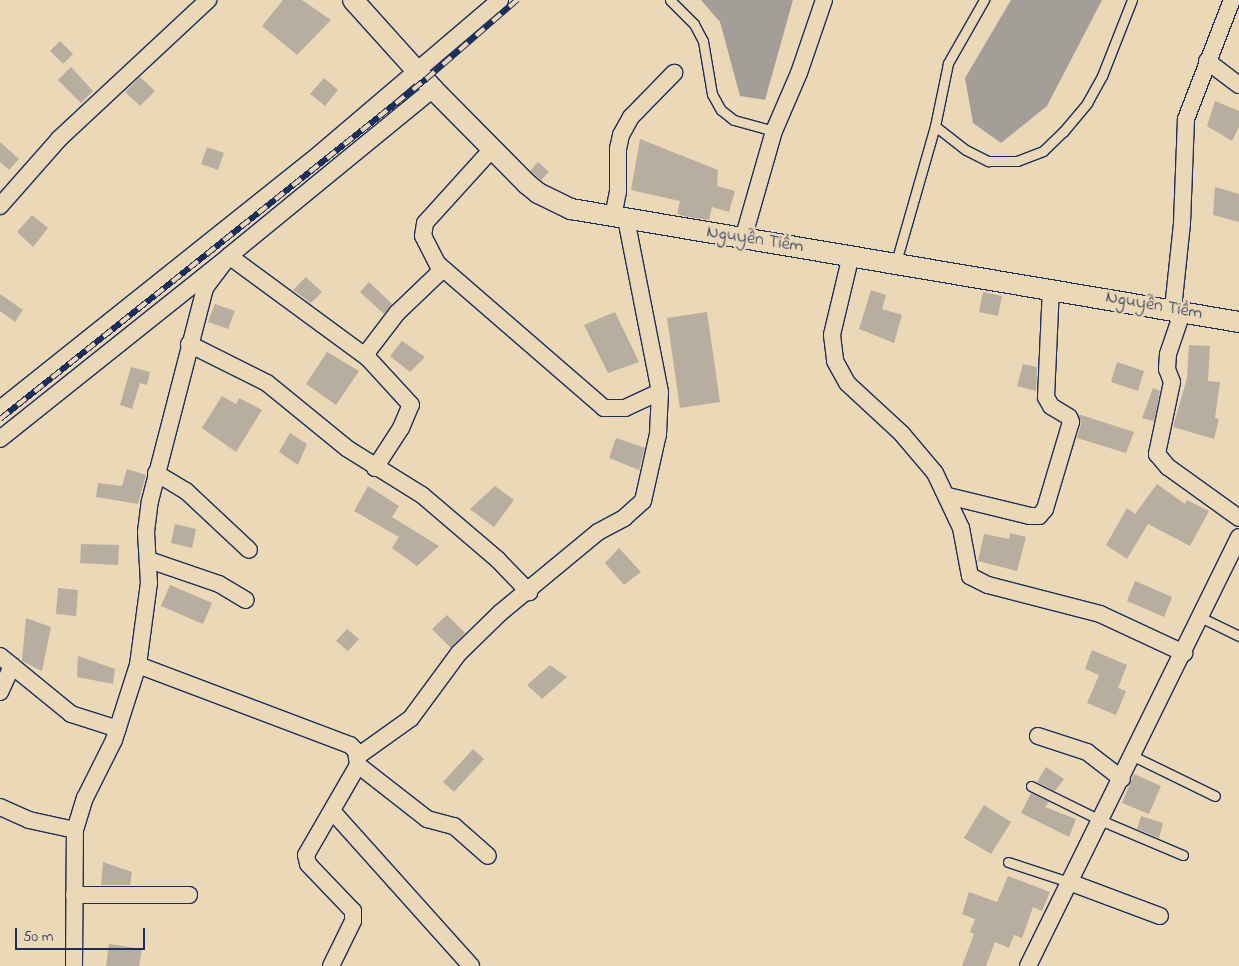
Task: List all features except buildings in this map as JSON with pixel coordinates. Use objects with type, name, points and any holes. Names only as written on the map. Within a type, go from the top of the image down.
[{"type":"street","points":[[2,198],[59,140],[208,0]]},
{"type":"street","name":"Nguyễn Tiềm","points":[[352,0],[433,89],[538,194],[555,204],[591,215],[896,262],[1178,309],[1239,322]]},
{"type":"street","points":[[0,409],[312,160],[500,0]]},
{"type":"street","points":[[742,239],[774,131],[799,73],[824,0]]},
{"type":"street","points":[[1232,0],[1186,119],[1178,309],[1168,354],[1167,370],[1172,382],[1157,454],[1168,467],[1239,518]]},
{"type":"street","points":[[1208,61],[1237,81]]},
{"type":"street","points":[[331,966],[353,921],[353,911],[308,864],[306,855],[333,812],[358,761],[411,718],[459,653],[500,613],[529,592],[598,532],[624,518],[643,501],[658,434],[660,392],[620,218],[618,148],[621,136],[631,116],[674,73]]},
{"type":"street","points":[[0,439],[229,256],[433,89]]},
{"type":"street","points":[[368,358],[377,336],[441,271],[423,236],[425,223],[493,148]]},
{"type":"street","points":[[851,255],[832,335],[835,361],[847,383],[916,448],[948,496],[960,528],[968,570],[975,580],[1092,611],[1184,653]]},
{"type":"street","points":[[74,966],[75,830],[85,798],[118,730],[138,666],[149,560],[146,532],[156,473],[205,288],[229,256]]},
{"type":"street","points":[[229,256],[368,358],[411,405],[401,428],[376,468]]},
{"type":"street","points":[[439,265],[604,408],[625,408],[660,392]]},
{"type":"street","points":[[948,496],[1030,516],[1039,516],[1045,509],[1071,422],[1069,417],[1050,406],[1046,397],[1052,288]]},
{"type":"street","points":[[189,344],[267,382],[376,468],[422,495],[498,560],[529,592]]},
{"type":"street","points":[[156,473],[186,491],[250,550]]},
{"type":"street","points":[[1028,966],[1202,618],[1239,537]]},
{"type":"street","points":[[149,560],[219,584],[246,600]]},
{"type":"street","points":[[0,692],[6,661],[71,714],[118,730]]},
{"type":"street","points":[[138,666],[350,745],[358,761],[427,819],[454,826],[488,856]]},
{"type":"street","points":[[1038,736],[1087,752],[1122,778]]},
{"type":"street","points":[[0,807],[29,820],[75,830]]},
{"type":"street","points":[[333,812],[471,966]]},
{"type":"street","points":[[1069,882],[1160,916]]},
{"type":"street","points":[[74,895],[189,895]]},
{"type":"lane","points":[[670,0],[694,24],[703,41],[712,94],[720,110],[734,120],[774,131]]},
{"type":"lane","points":[[896,262],[935,126],[948,62],[984,0]]},
{"type":"lane","points":[[935,126],[966,150],[988,161],[1017,162],[1043,151],[1063,132],[1086,103],[1102,76],[1132,0]]},
{"type":"lane","points":[[1202,618],[1239,636]]},
{"type":"lane","points":[[1133,756],[1215,796]]},
{"type":"lane","points":[[1031,786],[1100,820],[1183,854]]},
{"type":"lane","points":[[1008,862],[1069,882]]},
{"type":"shaded area","points":[[701,0],[793,0],[765,100],[740,96],[720,22]]},
{"type":"shaded area","points":[[1011,0],[1102,0],[1047,106],[1001,143],[973,123],[965,78]]},
{"type":"railway","points":[[0,419],[426,79],[517,0]]}]
